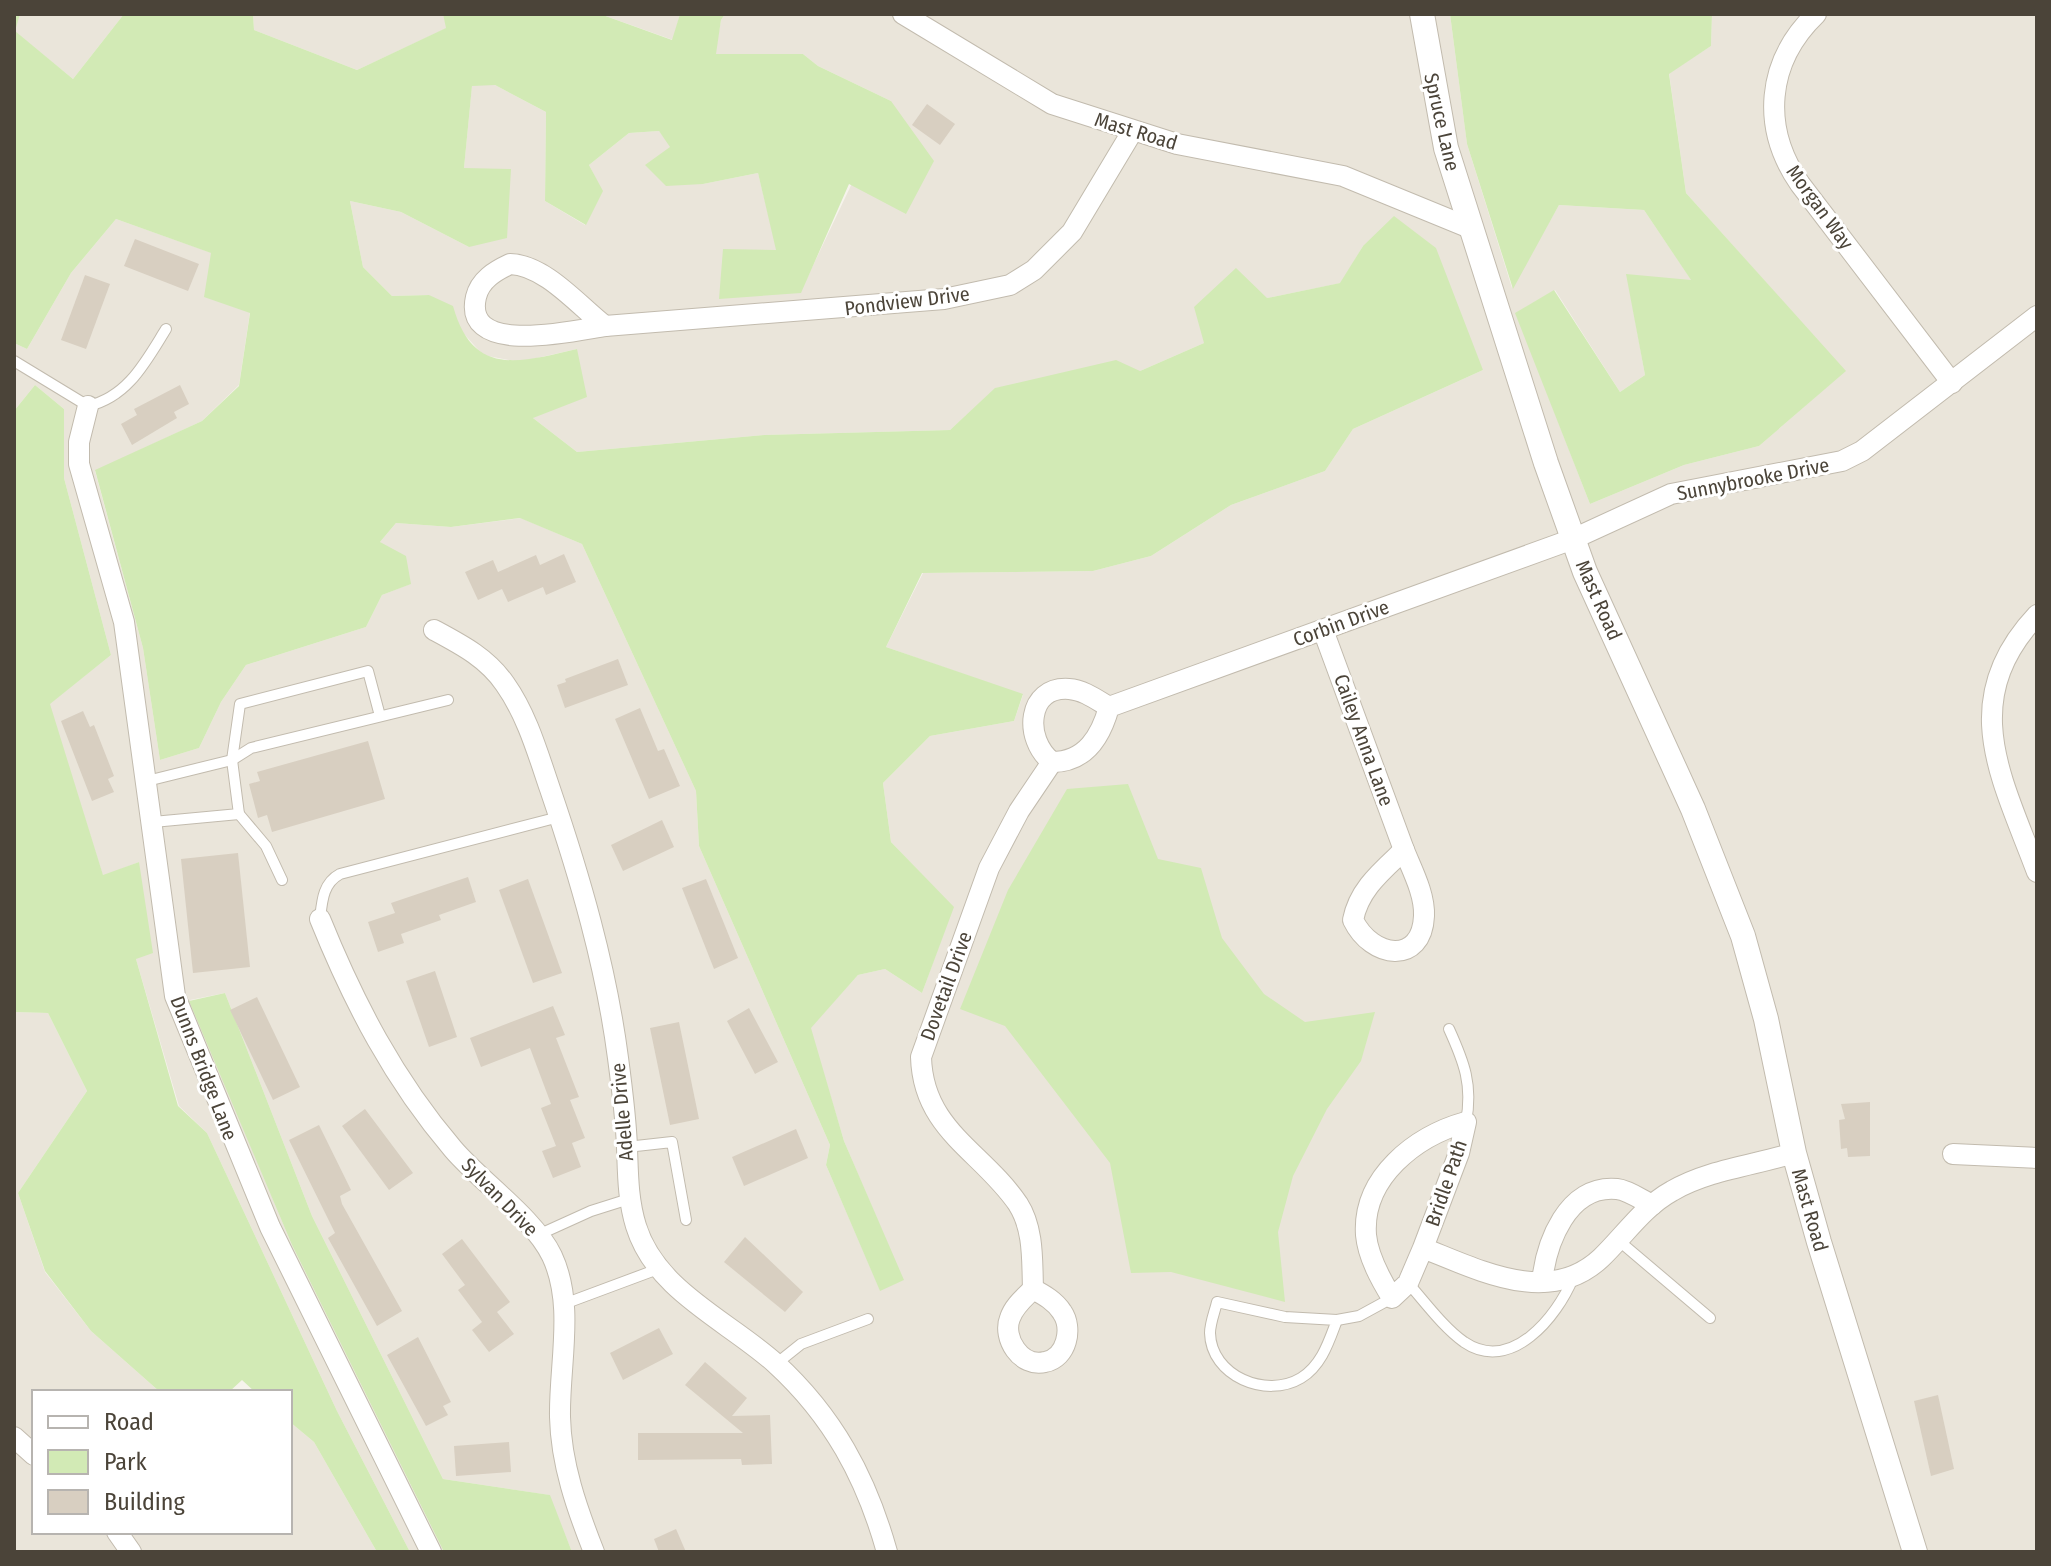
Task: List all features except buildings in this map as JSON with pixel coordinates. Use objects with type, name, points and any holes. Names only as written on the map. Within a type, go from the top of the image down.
[{"type":"street","name":"Mast Road","points":[[903,14],[1052,104],[1177,144],[1330,172],[1375,187],[1470,228],[1573,539],[1729,897],[1766,1019],[1794,1153],[1915,1552]]},
{"type":"street","name":"Spruce Lane","points":[[1422,14],[1446,148],[1470,228]]},
{"type":"street","name":"Morgan Way","points":[[1816,14],[1793,40],[1777,75],[1773,113],[1781,151],[1800,184],[1952,383]]},
{"type":"street","name":"Pondview Drive","points":[[605,326],[540,273],[523,264],[510,264],[494,271],[476,294],[475,308],[482,322],[496,333],[511,337],[605,326],[944,299],[1010,285],[1034,270],[1072,232],[1132,132]]},
{"type":"street","name":"Sunnybrooke Drive","points":[[1573,539],[1671,494],[1842,461],[1862,451],[2037,316]]},
{"type":"street","name":"Dunns Bridge Lane","points":[[88,406],[79,442],[79,464],[124,622],[153,822],[169,967],[191,1042],[270,1227],[431,1552]]},
{"type":"street","name":"Corbin Drive","points":[[1109,707],[1573,539]]},
{"type":"street","points":[[2037,615],[2002,662],[1990,707],[1994,753],[2037,872]]},
{"type":"street","name":"Adelle Drive","points":[[434,630],[475,652],[505,685],[535,746],[582,884],[603,969],[618,1056],[629,1199],[637,1228],[658,1269],[776,1364],[828,1420],[847,1448],[874,1508],[887,1552]]},
{"type":"street","name":"Cailey Anna Lane","points":[[1323,630],[1422,897],[1422,930],[1413,942],[1400,950],[1385,952],[1371,945],[1353,920],[1356,904],[1369,885],[1404,850]]},
{"type":"street","points":[[1065,688],[1083,692],[1109,707],[1102,730],[1090,747],[1066,762],[1052,762],[1039,752],[1032,735],[1032,717],[1038,704],[1065,688]]},
{"type":"street","name":"Dovetail Drive","points":[[1033,1289],[1031,1242],[1019,1206],[942,1123],[922,1080],[921,1057],[989,868],[1019,811],[1052,762]]},
{"type":"street","name":"Sylvan Drive","points":[[320,919],[366,1022],[416,1101],[454,1150],[538,1235],[558,1271],[564,1304],[561,1433],[572,1492],[594,1552]]},
{"type":"street","name":"Bridle Path","points":[[1466,1122],[1459,1153],[1423,1248],[1408,1283],[1392,1298],[1377,1269],[1366,1235],[1375,1193],[1401,1155],[1442,1129],[1466,1122]]},
{"type":"street","points":[[1573,1278],[1618,1240],[1652,1205],[1691,1182],[1794,1153]]},
{"type":"street","points":[[1953,1154],[2037,1158]]},
{"type":"street","points":[[1542,1282],[1551,1235],[1566,1214],[1587,1196],[1619,1189],[1652,1205]]},
{"type":"street","name":"Bridle Path","points":[[1423,1248],[1505,1278],[1542,1282],[1573,1278]]},
{"type":"street","points":[[14,1437],[32,1453]]},
{"type":"street","points":[[118,1534],[131,1552]]},
{"type":"lane","points":[[14,361],[88,406],[103,403],[126,386],[166,329]]},
{"type":"lane","points":[[282,880],[266,846],[239,814],[232,760],[240,704],[368,671],[380,716]]},
{"type":"lane","points":[[147,781],[232,760],[251,748],[448,700]]},
{"type":"lane","points":[[153,822],[239,814]]},
{"type":"lane","points":[[320,919],[326,887],[331,879],[340,874],[559,817]]},
{"type":"lane","points":[[1449,1029],[1468,1075],[1466,1122]]},
{"type":"lane","points":[[627,1147],[672,1142],[686,1220]]},
{"type":"lane","points":[[538,1235],[591,1211],[629,1199]]},
{"type":"lane","points":[[1618,1240],[1710,1318]]},
{"type":"lane","points":[[564,1304],[658,1269]]},
{"type":"lane","points":[[1408,1283],[1465,1342],[1493,1351],[1525,1340],[1548,1321],[1563,1303],[1573,1278]]},
{"type":"lane","points":[[1337,1320],[1326,1349],[1315,1365],[1303,1377],[1272,1386],[1248,1382],[1233,1375],[1221,1363],[1210,1332],[1217,1302],[1285,1317],[1337,1320],[1359,1316],[1392,1298]]},
{"type":"lane","points":[[776,1364],[801,1344],[868,1319]]},
{"type":"shaded area","points":[[20,14],[124,14],[73,79],[14,31]]},
{"type":"shaded area","points":[[253,14],[443,14],[447,28],[357,70],[254,30]]},
{"type":"shaded area","points":[[600,14],[680,14],[673,40]]},
{"type":"shaded area","points":[[725,14],[1450,14],[1467,144],[1512,288],[1559,205],[1644,210],[1692,281],[1627,275],[1645,375],[1620,392],[1555,290],[1516,313],[1590,504],[1684,465],[1759,446],[1845,371],[1686,193],[1669,73],[1711,46],[1712,14],[2037,14],[2037,1552],[572,1552],[549,1495],[443,1479],[312,1216],[225,993],[190,1000],[292,1245],[444,1552],[410,1552],[337,1411],[207,1133],[179,1106],[136,959],[139,862],[103,876],[49,704],[111,655],[64,478],[64,409],[35,385],[14,411],[14,343],[27,349],[71,273],[116,219],[212,253],[250,312],[239,385],[202,421],[95,471],[143,648],[160,760],[199,748],[221,702],[246,665],[366,627],[382,595],[410,584],[380,542],[396,523],[451,527],[521,518],[582,544],[696,791],[699,846],[830,1145],[826,1165],[880,1290],[903,1280],[844,1141],[810,1028],[858,975],[885,969],[922,993],[953,907],[891,842],[883,783],[930,736],[1014,721],[1023,695],[886,647],[923,573],[1093,571],[1151,556],[1231,505],[1325,471],[1353,429],[1483,370],[1363,246],[1341,283],[1267,298],[1204,343],[1140,371],[996,388],[950,430],[764,435],[577,452],[533,418],[577,349],[519,362],[483,355],[429,295],[392,296],[363,267],[350,201],[401,212],[469,247],[464,168],[472,85],[495,85],[546,112],[545,201],[585,225],[602,191],[589,165],[629,133],[659,131],[703,184],[758,173],[777,250],[800,293],[891,101],[818,66],[803,54],[715,54],[721,20]]},
{"type":"shaded area","points":[[14,1012],[48,1013],[87,1091],[18,1193],[45,1272],[91,1331],[158,1390],[32,1390],[32,1534],[292,1534],[292,1424],[314,1442],[377,1552],[14,1552]]},
{"type":"green space","points":[[14,14],[20,14],[15,31],[73,79],[124,14],[253,14],[254,30],[357,70],[446,28],[443,14],[600,14],[672,40],[680,14],[725,14],[721,20],[716,54],[803,54],[818,66],[891,101],[934,161],[906,214],[849,184],[801,293],[719,299],[723,249],[776,250],[758,173],[703,184],[666,186],[645,165],[670,147],[659,131],[629,133],[589,165],[603,191],[586,225],[545,201],[546,112],[495,85],[472,86],[464,168],[511,169],[507,238],[469,247],[401,212],[350,201],[363,267],[392,296],[429,295],[453,306],[462,329],[473,345],[486,355],[518,360],[577,349],[587,397],[533,418],[577,452],[764,435],[950,430],[995,388],[1116,360],[1140,371],[1204,343],[1194,307],[1236,268],[1267,298],[1340,283],[1363,246],[1394,216],[1436,248],[1483,370],[1353,429],[1325,471],[1231,505],[1151,556],[1093,571],[922,573],[886,647],[1023,694],[1014,721],[930,736],[883,783],[891,842],[954,907],[922,993],[885,969],[858,975],[811,1028],[844,1141],[904,1280],[880,1291],[826,1165],[830,1145],[699,846],[696,791],[582,544],[520,518],[451,527],[396,523],[380,542],[406,556],[411,584],[382,595],[366,627],[246,665],[221,702],[199,748],[160,760],[143,648],[95,470],[202,421],[239,386],[250,313],[204,297],[211,253],[116,219],[71,273],[27,349],[14,343]]},
{"type":"green space","points":[[1450,14],[1712,14],[1711,46],[1669,74],[1686,193],[1846,371],[1759,446],[1684,465],[1590,504],[1515,313],[1554,290],[1620,392],[1645,375],[1626,274],[1691,280],[1644,210],[1559,205],[1513,289],[1467,144]]},
{"type":"green space","points":[[35,385],[64,409],[64,478],[111,655],[50,704],[103,875],[139,862],[153,953],[136,959],[178,1106],[207,1133],[337,1411],[410,1552],[377,1552],[314,1442],[292,1424],[292,1390],[253,1390],[242,1380],[231,1390],[158,1390],[91,1331],[45,1271],[18,1193],[87,1091],[48,1013],[14,1012],[14,411]]},
{"type":"green space","points":[[1128,784],[1158,859],[1201,868],[1222,938],[1264,994],[1305,1022],[1375,1012],[1361,1061],[1327,1109],[1293,1176],[1278,1232],[1285,1302],[1171,1272],[1131,1273],[1110,1163],[1005,1026],[960,1009],[1008,890],[1067,789]]},
{"type":"green space","points":[[225,993],[312,1216],[443,1479],[550,1495],[572,1552],[444,1552],[292,1245],[189,1001]]}]
